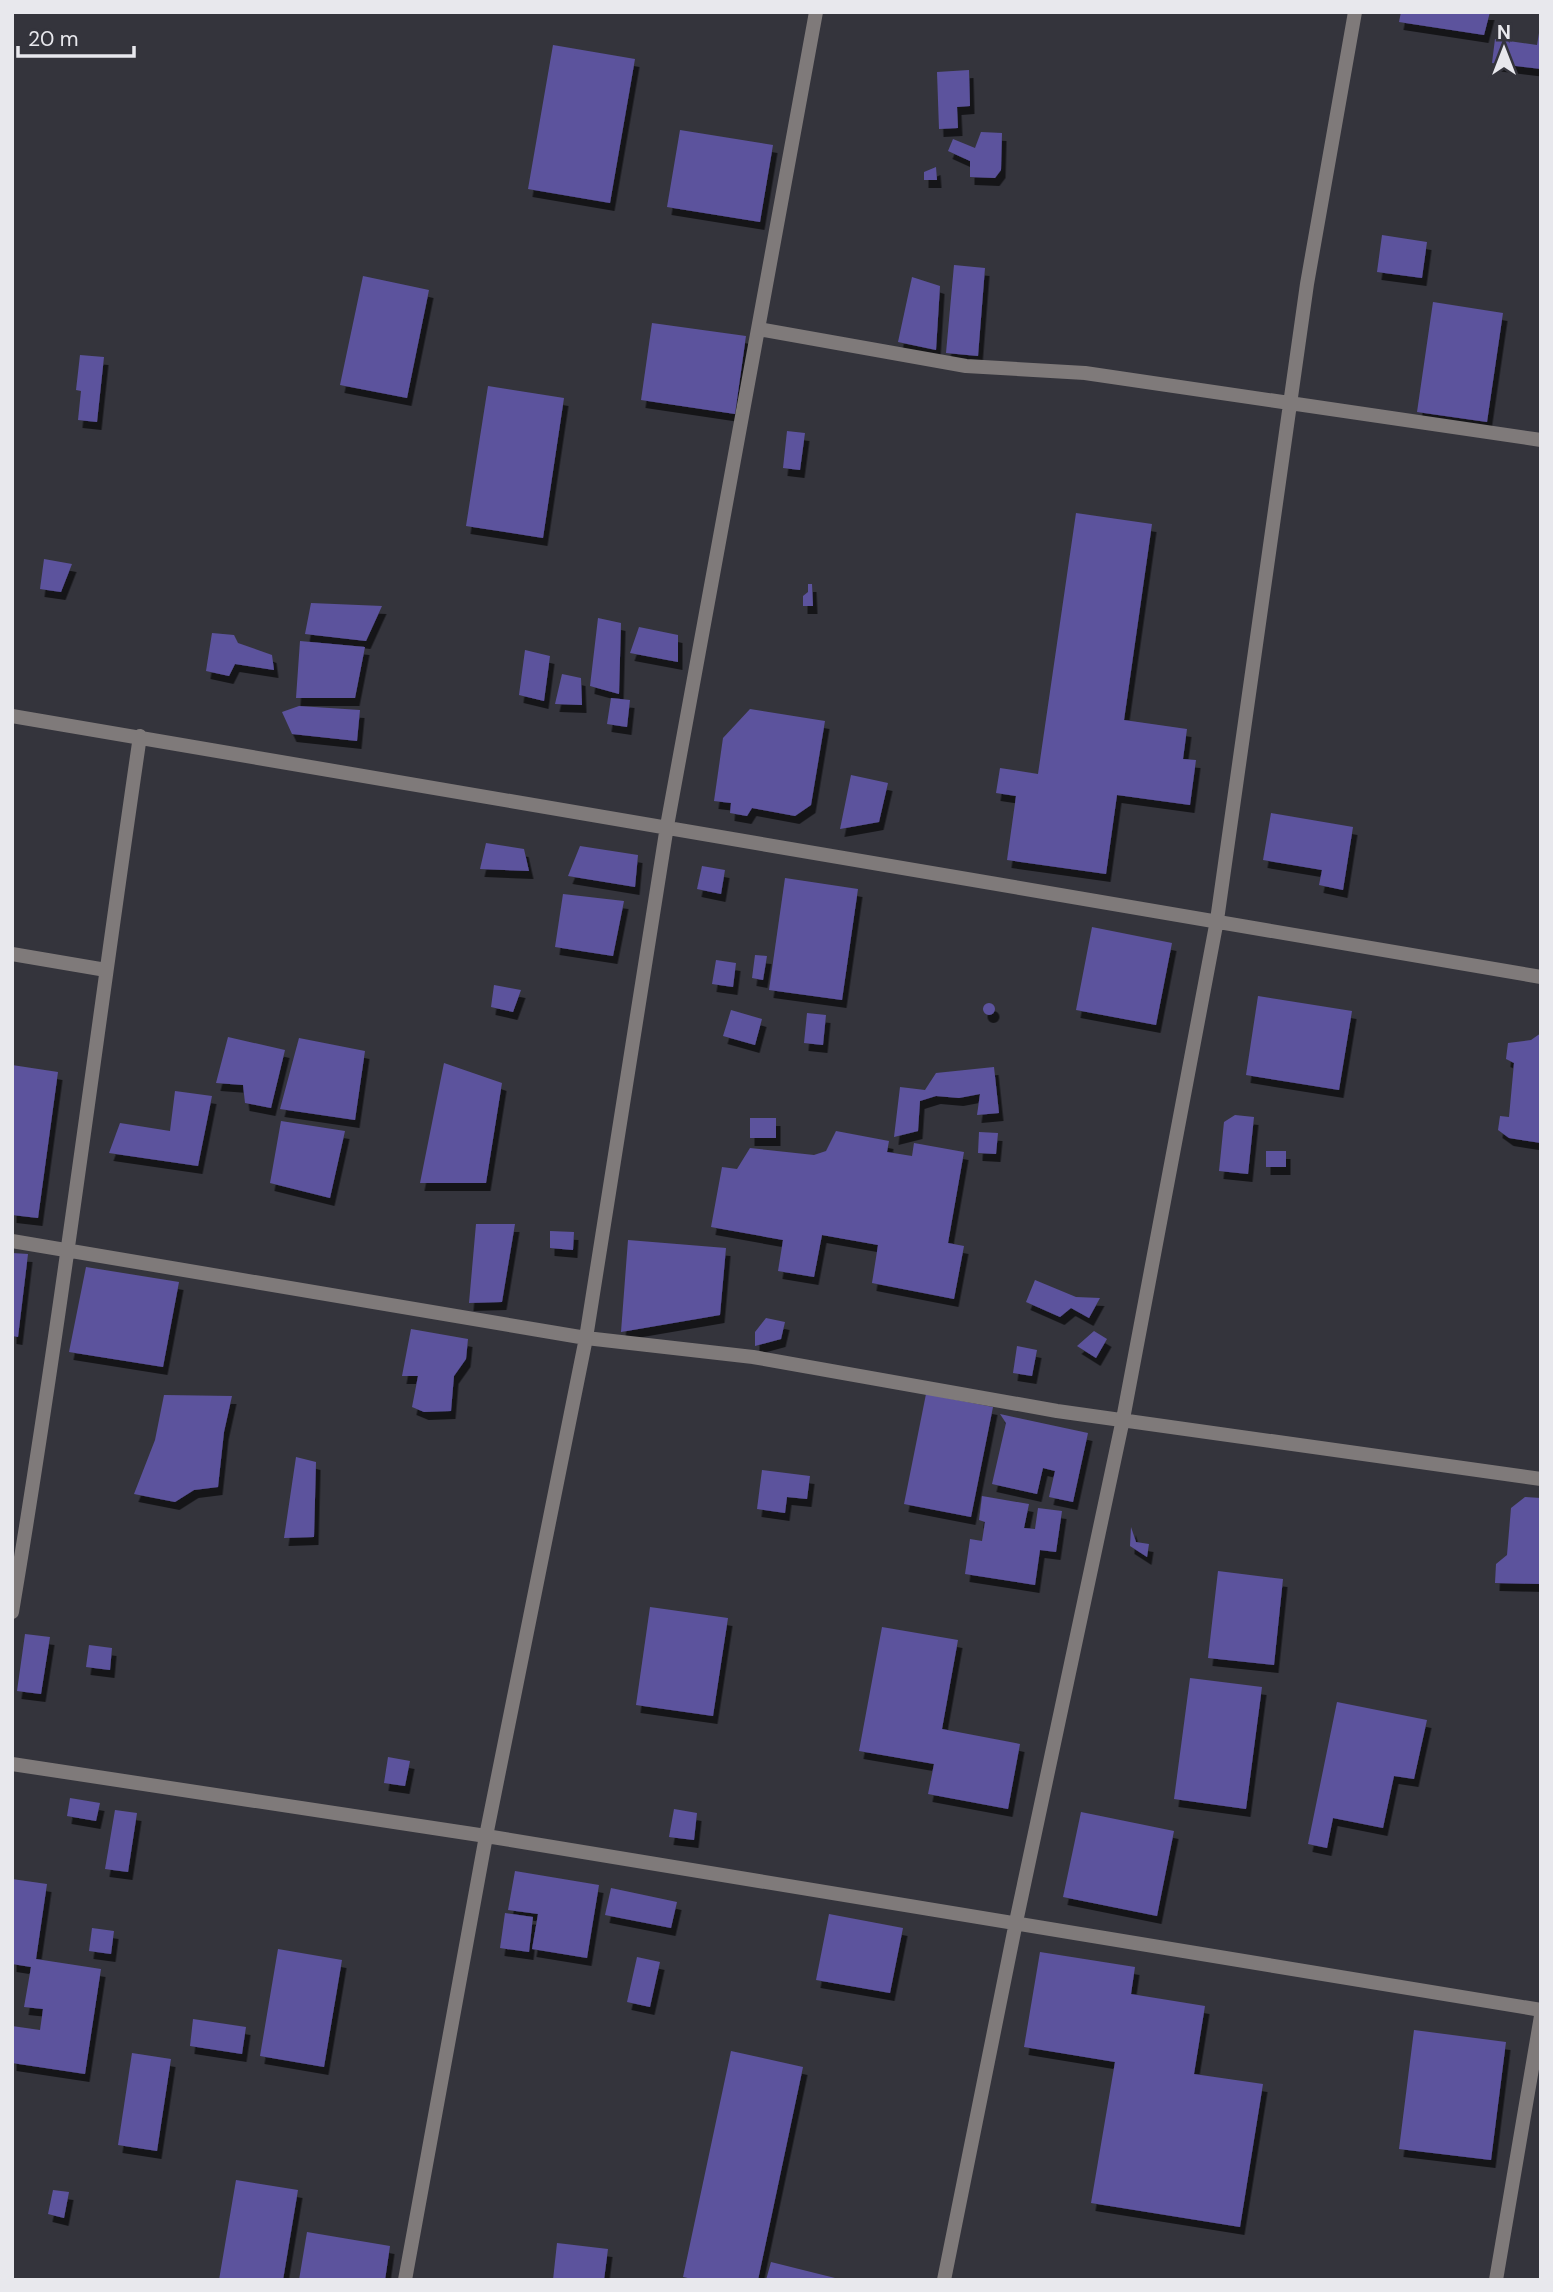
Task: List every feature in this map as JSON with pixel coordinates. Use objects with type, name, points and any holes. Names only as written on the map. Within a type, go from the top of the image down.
[{"type":"street","points":[[405,2280],[486,1836],[586,1338],[667,826],[816,12]]},
{"type":"street","points":[[944,2280],[1016,1922],[1123,1419],[1217,920],[1307,284],[1355,12]]},
{"type":"street","points":[[760,329],[966,366],[1085,373],[1541,440]]},
{"type":"street","points":[[12,716],[1541,977]]},
{"type":"street","points":[[12,1612],[44,1420],[65,1250],[140,736]]},
{"type":"street","points":[[12,954],[106,970]]},
{"type":"street","points":[[12,1241],[586,1338],[753,1357],[1057,1411],[1541,1479]]},
{"type":"street","points":[[12,1764],[486,1836],[1541,2010]]},
{"type":"street","points":[[1496,2280],[1541,2016]]},
{"type":"building","points":[[1401,12],[1490,12],[1484,35],[1399,22]]},
{"type":"building","points":[[1539,33],[1541,69],[1492,63],[1495,39],[1537,45]]},
{"type":"building","points":[[553,45],[635,59],[610,203],[528,189]]},
{"type":"building","points":[[969,70],[970,106],[957,107],[958,128],[939,129],[937,72]]},
{"type":"building","points":[[680,130],[773,145],[760,222],[667,207]]},
{"type":"building","points":[[981,132],[1002,133],[1001,170],[995,178],[970,177],[970,161],[948,151],[953,139],[975,148]]},
{"type":"building","points":[[936,167],[937,180],[924,180],[924,172]]},
{"type":"building","points":[[1382,235],[1427,242],[1422,278],[1377,272]]},
{"type":"building","points":[[954,265],[985,268],[978,356],[946,353]]},
{"type":"building","points":[[363,276],[429,290],[407,398],[340,385]]},
{"type":"building","points":[[912,277],[940,286],[936,350],[898,342]]},
{"type":"building","points":[[1433,302],[1503,313],[1487,422],[1417,412]]},
{"type":"building","points":[[652,323],[746,336],[735,414],[641,400]]},
{"type":"building","points":[[80,355],[104,357],[97,422],[78,420],[81,391],[76,390]]},
{"type":"building","points":[[488,386],[564,398],[543,538],[466,526]]},
{"type":"building","points":[[787,431],[805,433],[800,470],[783,468]]},
{"type":"building","points":[[1076,513],[1152,524],[1124,720],[1187,729],[1183,759],[1196,760],[1190,805],[1117,795],[1106,874],[1007,860],[1016,796],[996,793],[1000,768],[1038,774]]},
{"type":"building","points":[[44,559],[72,564],[61,592],[40,589]]},
{"type":"building","points":[[808,584],[812,584],[813,606],[803,606],[803,596],[808,592]]},
{"type":"building","points":[[311,603],[382,606],[366,641],[305,634]]},
{"type":"building","points":[[598,618],[621,623],[619,694],[590,686]]},
{"type":"building","points":[[639,627],[678,635],[678,662],[630,653]]},
{"type":"building","points":[[212,633],[234,635],[238,643],[272,655],[274,670],[235,664],[229,676],[206,671]]},
{"type":"building","points":[[300,641],[365,647],[355,698],[296,698]]},
{"type":"building","points":[[525,650],[550,656],[544,701],[519,695]]},
{"type":"building","points":[[562,674],[581,678],[582,705],[555,704]]},
{"type":"building","points":[[611,698],[630,700],[627,727],[607,724]]},
{"type":"building","points":[[299,706],[360,710],[357,741],[292,734],[282,712]]},
{"type":"building","points":[[750,709],[825,721],[811,805],[795,816],[752,808],[747,816],[730,813],[731,803],[714,801],[723,738]]},
{"type":"building","points":[[851,775],[888,783],[879,822],[840,829]]},
{"type":"building","points":[[1271,813],[1353,827],[1343,890],[1319,885],[1322,870],[1263,860]]},
{"type":"building","points":[[486,843],[524,849],[529,871],[480,869]]},
{"type":"building","points":[[580,846],[638,855],[635,887],[568,876]]},
{"type":"building","points":[[702,866],[725,870],[721,894],[697,889]]},
{"type":"building","points":[[785,878],[858,889],[842,1000],[769,990]]},
{"type":"building","points":[[563,894],[624,901],[613,956],[555,947]]},
{"type":"building","points":[[1092,927],[1172,943],[1156,1025],[1076,1010]]},
{"type":"building","points":[[755,955],[767,956],[763,980],[752,978]]},
{"type":"building","points":[[716,960],[736,963],[733,987],[712,984]]},
{"type":"building","points":[[494,985],[521,990],[513,1012],[491,1007]]},
{"type":"building","points":[[1258,996],[1352,1011],[1339,1090],[1246,1075]]},
{"type":"building","points":[[984,1004],[994,1004],[994,1014],[984,1014]]},
{"type":"building","points":[[731,1010],[762,1019],[755,1045],[723,1036]]},
{"type":"building","points":[[807,1013],[826,1015],[823,1045],[804,1043]]},
{"type":"building","points":[[1541,1033],[1541,1143],[1509,1138],[1498,1130],[1500,1116],[1509,1117],[1514,1063],[1506,1059],[1508,1043],[1531,1040]]},
{"type":"building","points":[[228,1037],[285,1050],[271,1108],[245,1103],[243,1085],[216,1083]]},
{"type":"building","points":[[299,1038],[365,1051],[355,1120],[280,1109]]},
{"type":"building","points":[[444,1063],[502,1083],[486,1183],[420,1183]]},
{"type":"building","points":[[12,1065],[58,1072],[38,1218],[12,1215]]},
{"type":"building","points":[[994,1067],[999,1113],[977,1115],[980,1094],[959,1098],[936,1096],[920,1101],[918,1131],[894,1137],[900,1087],[925,1090],[936,1073]]},
{"type":"building","points":[[175,1091],[212,1096],[198,1166],[109,1153],[120,1123],[170,1131]]},
{"type":"building","points":[[1235,1115],[1254,1117],[1248,1174],[1219,1171],[1224,1122]]},
{"type":"building","points":[[750,1118],[776,1118],[776,1138],[750,1138]]},
{"type":"building","points":[[281,1121],[345,1131],[330,1198],[270,1183]]},
{"type":"building","points":[[836,1131],[889,1141],[887,1152],[912,1156],[914,1143],[964,1152],[948,1243],[964,1246],[954,1299],[872,1283],[878,1245],[822,1235],[814,1277],[778,1271],[783,1240],[711,1227],[722,1167],[737,1169],[750,1148],[814,1155],[826,1151]]},
{"type":"building","points":[[979,1132],[998,1133],[996,1154],[978,1153]]},
{"type":"building","points":[[1266,1151],[1286,1151],[1286,1167],[1266,1167]]},
{"type":"building","points":[[476,1224],[515,1224],[502,1302],[469,1303]]},
{"type":"building","points":[[550,1231],[574,1232],[573,1250],[550,1248]]},
{"type":"building","points":[[628,1240],[726,1248],[720,1315],[621,1332]]},
{"type":"building","points":[[12,1253],[28,1254],[18,1337],[12,1336]]},
{"type":"building","points":[[86,1267],[179,1282],[163,1367],[69,1352]]},
{"type":"building","points":[[1035,1280],[1076,1297],[1100,1298],[1089,1318],[1071,1308],[1060,1317],[1026,1302]]},
{"type":"building","points":[[766,1318],[785,1322],[781,1339],[755,1346],[755,1332]]},
{"type":"building","points":[[411,1329],[468,1339],[466,1359],[454,1376],[451,1411],[424,1412],[412,1407],[418,1376],[402,1376]]},
{"type":"building","points":[[1094,1331],[1107,1339],[1096,1358],[1077,1346]]},
{"type":"building","points":[[1017,1346],[1037,1350],[1032,1376],[1013,1373]]},
{"type":"building","points":[[926,1394],[993,1407],[971,1517],[904,1504]]},
{"type":"building","points":[[164,1395],[232,1396],[224,1432],[218,1487],[194,1490],[175,1502],[134,1494],[155,1440]]},
{"type":"building","points":[[1000,1414],[1088,1433],[1073,1502],[1049,1497],[1055,1471],[1043,1468],[1037,1494],[992,1484],[1006,1423]]},
{"type":"building","points":[[296,1457],[316,1462],[314,1537],[284,1538]]},
{"type":"building","points":[[762,1470],[810,1476],[807,1499],[787,1497],[785,1513],[757,1509]]},
{"type":"building","points":[[982,1496],[1029,1504],[1024,1528],[1035,1529],[1038,1508],[1062,1511],[1056,1552],[1040,1550],[1035,1585],[965,1574],[970,1539],[982,1541],[985,1522],[979,1520]]},
{"type":"building","points":[[1525,1497],[1541,1498],[1541,1584],[1495,1583],[1496,1564],[1507,1555],[1511,1508]]},
{"type":"building","points":[[1131,1527],[1136,1542],[1149,1544],[1147,1557],[1130,1546]]},
{"type":"building","points":[[1218,1571],[1283,1579],[1274,1665],[1208,1658]]},
{"type":"building","points":[[650,1607],[728,1618],[713,1716],[636,1705]]},
{"type":"building","points":[[882,1627],[958,1640],[942,1729],[1020,1744],[1008,1809],[928,1794],[934,1764],[859,1751]]},
{"type":"building","points":[[25,1634],[50,1637],[41,1694],[17,1691]]},
{"type":"building","points":[[89,1645],[112,1648],[110,1670],[86,1667]]},
{"type":"building","points":[[1190,1678],[1262,1687],[1246,1809],[1174,1799]]},
{"type":"building","points":[[1337,1702],[1427,1720],[1414,1779],[1394,1776],[1383,1828],[1333,1818],[1327,1848],[1308,1844]]},
{"type":"building","points":[[388,1757],[410,1761],[405,1786],[384,1783]]},
{"type":"building","points":[[70,1798],[100,1803],[96,1821],[67,1816]]},
{"type":"building","points":[[674,1809],[697,1813],[694,1840],[669,1837]]},
{"type":"building","points":[[115,1810],[137,1813],[128,1872],[105,1869]]},
{"type":"building","points":[[1081,1812],[1174,1831],[1157,1916],[1063,1897]]},
{"type":"building","points":[[515,1871],[599,1885],[587,1958],[532,1949],[538,1914],[508,1910]]},
{"type":"building","points":[[12,1879],[47,1884],[36,1959],[101,1969],[85,2074],[12,2063],[12,2026],[40,2030],[43,2009],[24,2007],[31,1967],[12,1964]]},
{"type":"building","points":[[611,1888],[677,1902],[671,1928],[605,1915]]},
{"type":"building","points":[[505,1913],[533,1917],[529,1952],[500,1948]]},
{"type":"building","points":[[829,1914],[903,1928],[890,1993],[816,1980]]},
{"type":"building","points":[[92,1928],[114,1931],[111,1954],[89,1951]]},
{"type":"building","points":[[278,1949],[342,1960],[324,2067],[260,2056]]},
{"type":"building","points":[[1040,1952],[1135,1967],[1131,1994],[1205,2006],[1194,2074],[1263,2084],[1240,2227],[1091,2203],[1115,2062],[1024,2047]]},
{"type":"building","points":[[637,1957],[660,1962],[650,2007],[627,2002]]},
{"type":"building","points":[[193,2019],[246,2027],[242,2054],[190,2046]]},
{"type":"building","points":[[1414,2030],[1506,2042],[1491,2160],[1399,2149]]},
{"type":"building","points":[[731,2051],[803,2067],[758,2280],[697,2280],[683,2277]]},
{"type":"building","points":[[132,2053],[171,2059],[157,2151],[118,2145]]},
{"type":"building","points":[[236,2180],[298,2190],[283,2280],[219,2280]]},
{"type":"building","points":[[53,2190],[69,2192],[64,2218],[48,2214]]},
{"type":"building","points":[[307,2232],[390,2246],[385,2280],[299,2280]]},
{"type":"building","points":[[557,2243],[608,2249],[604,2280],[553,2280]]},
{"type":"building","points":[[771,2262],[839,2279],[839,2280],[766,2280]]}]
